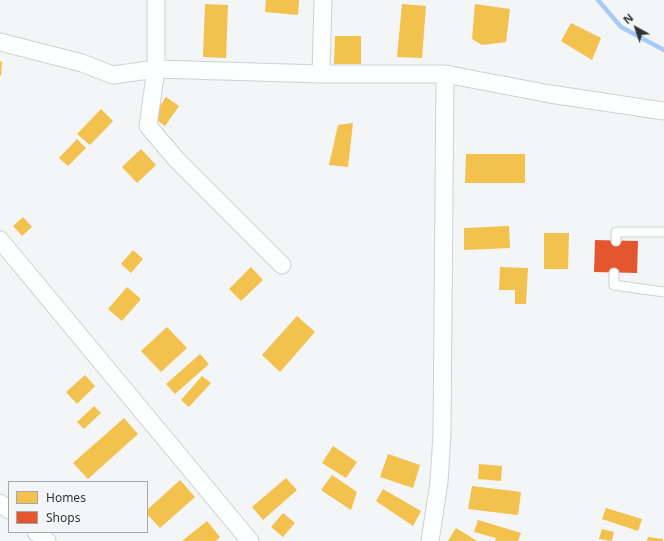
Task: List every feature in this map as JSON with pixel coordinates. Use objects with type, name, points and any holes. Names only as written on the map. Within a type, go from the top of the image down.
[{"type":"street","points":[[156,0],[156,69],[148,126],[176,159],[282,265]]},
{"type":"street","points":[[321,74],[322,0]]},
{"type":"street","points":[[0,42],[82,63],[113,75],[156,69],[321,74],[445,74],[550,94],[664,111]]},
{"type":"street","points":[[430,541],[439,482],[442,434],[445,74]]},
{"type":"street","points":[[0,240],[250,541]]},
{"type":"street","points":[[0,503],[8,509]]},
{"type":"street","points":[[37,533],[47,541]]},
{"type":"lane","points":[[616,241],[616,232],[664,232]]},
{"type":"lane","points":[[614,273],[614,285],[664,292]]},
{"type":"building: Homes","points":[[266,0],[299,0],[298,15],[265,12]]},
{"type":"building: Homes","points":[[205,4],[228,5],[226,58],[203,57]]},
{"type":"building: Homes","points":[[402,4],[426,6],[422,58],[397,57]]},
{"type":"building: Homes","points":[[475,4],[510,9],[506,42],[482,45],[472,39]]},
{"type":"building: Homes","points":[[571,23],[601,38],[592,60],[561,41]]},
{"type":"building: Homes","points":[[335,36],[361,36],[361,64],[334,64]]},
{"type":"building: Homes","points":[[0,61],[2,62],[1,76],[0,75]]},
{"type":"building: Homes","points":[[166,97],[179,106],[165,126],[152,117]]},
{"type":"building: Homes","points":[[101,109],[113,121],[90,145],[77,134]]},
{"type":"building: Homes","points":[[353,123],[348,167],[329,165],[338,125]]},
{"type":"building: Homes","points":[[77,139],[86,148],[68,166],[59,158]]},
{"type":"building: Homes","points":[[141,149],[156,165],[137,183],[122,167]]},
{"type":"building: Homes","points":[[466,154],[525,154],[525,183],[465,183]]},
{"type":"building: Homes","points":[[23,217],[32,227],[22,236],[13,226]]},
{"type":"building: Homes","points":[[509,226],[510,248],[464,250],[464,228]]},
{"type":"building: Homes","points":[[544,233],[569,233],[568,269],[544,269]]},
{"type":"building: Homes","points":[[133,250],[143,259],[131,273],[121,264]]},
{"type":"building: Homes","points":[[251,267],[263,280],[241,301],[229,289]]},
{"type":"building: Homes","points":[[500,267],[528,268],[526,304],[515,304],[515,290],[499,290]]},
{"type":"building: Homes","points":[[127,287],[141,299],[122,321],[108,309]]},
{"type":"building: Homes","points":[[297,316],[315,332],[280,372],[262,355]]},
{"type":"building: Homes","points":[[167,327],[187,348],[161,372],[141,351]]},
{"type":"building: Homes","points":[[200,354],[209,364],[175,394],[166,384]]},
{"type":"building: Homes","points":[[85,375],[95,386],[77,404],[66,392]]},
{"type":"building: Homes","points":[[202,376],[211,383],[189,407],[181,400]]},
{"type":"building: Homes","points":[[94,406],[101,413],[84,429],[77,422]]},
{"type":"building: Homes","points":[[124,418],[138,434],[88,479],[73,463]]},
{"type":"building: Homes","points":[[333,446],[357,462],[346,478],[322,463]]},
{"type":"building: Homes","points":[[388,454],[420,465],[413,488],[380,477]]},
{"type":"building: Homes","points":[[479,464],[502,466],[501,481],[478,479]]},
{"type":"building: Homes","points":[[332,475],[357,492],[351,510],[321,490]]},
{"type":"building: Homes","points":[[286,478],[297,490],[263,520],[252,507]]},
{"type":"building: Homes","points":[[180,480],[195,497],[160,528],[148,515],[148,509]]},
{"type":"building: Homes","points":[[472,486],[521,492],[518,515],[468,509]]},
{"type":"building: Homes","points":[[383,489],[421,511],[413,526],[376,501]]},
{"type":"building: Homes","points":[[606,508],[642,519],[638,531],[602,519]]},
{"type":"building: Homes","points":[[283,513],[295,523],[283,537],[271,527]]},
{"type":"building: Homes","points":[[478,520],[521,533],[518,541],[495,541],[496,538],[474,532]]},
{"type":"building: Homes","points":[[207,521],[220,537],[216,541],[182,541]]},
{"type":"building: Homes","points":[[456,528],[477,541],[448,541]]},
{"type":"building: Homes","points":[[602,529],[614,532],[612,541],[599,539]]},
{"type":"building: Homes","points":[[648,537],[663,539],[663,541],[647,541]]},
{"type":"building: Shops","points":[[595,240],[638,241],[637,273],[594,272]]},
{"type":"waterway","points":[[598,0],[621,27],[664,50]]}]
